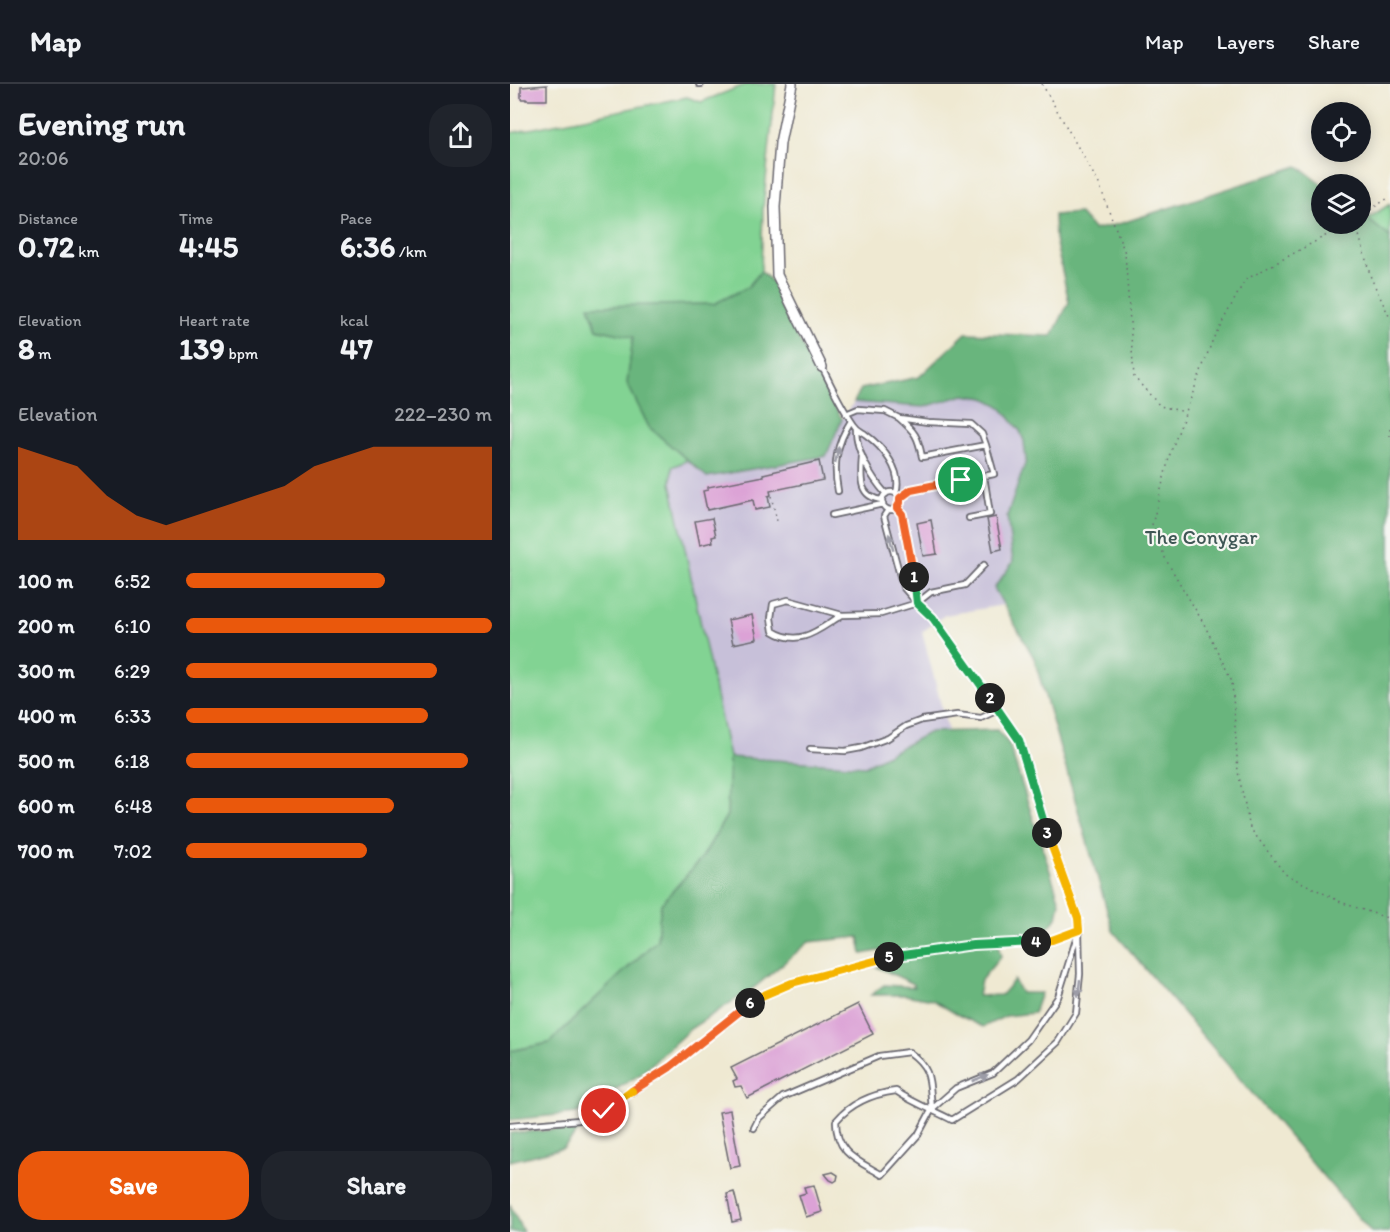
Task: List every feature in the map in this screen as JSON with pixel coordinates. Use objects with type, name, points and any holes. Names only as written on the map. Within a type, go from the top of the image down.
[{"type":"street","points":[[792,84],[780,143],[775,207],[777,275],[822,367]]},
{"type":"lane","points":[[822,367],[846,414],[856,429],[876,444],[887,456],[898,482],[900,503],[897,508],[888,510],[884,516],[903,587],[933,618],[1019,740],[1047,832],[1078,918],[1079,930],[1080,974],[1076,1013],[1058,1042],[1018,1079],[952,1120],[932,1109],[907,1099],[896,1091],[882,1093],[848,1107],[836,1121],[839,1140],[846,1154],[882,1175],[918,1135],[932,1109],[956,1088],[993,1073],[1028,1040],[1058,998],[1079,930]]},
{"type":"lane","points":[[846,414],[858,409],[885,411],[899,418],[914,431],[922,457],[986,445]]},
{"type":"lane","points":[[898,496],[911,490],[993,474],[982,434],[970,424],[899,418]]},
{"type":"lane","points":[[838,491],[834,471],[836,457],[845,430],[851,421]]},
{"type":"lane","points":[[856,429],[856,440],[862,456],[886,494]]},
{"type":"lane","points":[[862,456],[861,476],[864,491],[868,496],[883,502],[888,510]]},
{"type":"lane","points":[[969,518],[990,514],[984,476]]},
{"type":"lane","points":[[886,494],[891,492],[898,496]]},
{"type":"lane","points":[[883,502],[886,494]]},
{"type":"lane","points":[[832,515],[883,502]]},
{"type":"lane","points":[[897,508],[902,514],[917,592],[917,603]]},
{"type":"lane","points":[[842,615],[807,636],[795,639],[783,638],[773,631],[771,618],[773,604],[788,600],[842,615],[881,614],[917,603],[931,592],[966,585],[984,565]]},
{"type":"lane","points":[[810,749],[845,751],[861,748],[888,738],[906,726],[922,720],[957,715],[981,718],[998,710]]},
{"type":"lane","points":[[510,1126],[579,1120],[604,1111],[670,1067],[757,998],[792,983],[884,958],[962,946],[1052,940],[1079,930]]},
{"type":"lane","points":[[754,1128],[759,1118],[783,1097],[879,1056],[909,1052],[921,1061],[929,1076],[932,1109]]},
{"type":"path","points":[[1042,84],[1099,184],[1125,253],[1134,377],[1160,406],[1186,412]]},
{"type":"path","points":[[1371,209],[1390,197]]},
{"type":"path","points":[[1329,234],[1245,280],[1213,339],[1170,454],[1152,525],[1166,560],[1204,624],[1232,681],[1238,772],[1250,828],[1285,874],[1343,903],[1390,919]]},
{"type":"path","points":[[1359,234],[1371,278],[1390,318]]},
{"type":"path","points":[[1390,429],[1390,436]]},
{"type":"path","points":[[771,496],[778,525]]},
{"type":"shaded area","points":[[964,395],[985,398],[1000,406],[1020,431],[1024,441],[1026,461],[1007,516],[1013,562],[994,588],[1004,605],[945,615],[922,632],[948,731],[930,732],[865,766],[729,757],[671,483],[672,467],[688,460],[707,477],[826,456],[842,419],[854,402],[924,407]]},
{"type":"green space","points":[[747,84],[776,84],[763,209],[761,271],[748,287],[714,304],[590,307],[597,329],[634,337],[628,383],[649,427],[688,460],[672,467],[671,483],[729,757],[727,815],[702,858],[661,904],[657,940],[549,1043],[510,1051],[510,133],[687,97],[701,102]]},
{"type":"green space","name":"The Conygar","points":[[1298,166],[1311,176],[1311,234],[1371,234],[1371,222],[1390,237],[1390,1232],[1371,1232],[1113,931],[1034,658],[994,588],[1013,562],[1007,516],[1026,461],[1024,441],[1020,431],[1000,406],[985,398],[964,395],[924,407],[854,402],[861,389],[919,377],[966,333],[1052,336],[1069,302],[1055,239],[1054,215],[1079,213],[1094,230]]},
{"type":"green space","points":[[1390,204],[1390,237],[1371,222],[1371,216]]},
{"type":"green space","points":[[761,271],[774,284],[780,305],[842,419],[826,456],[707,477],[649,427],[627,383],[633,337],[597,329],[589,306],[714,304],[748,287]]},
{"type":"green space","points":[[997,730],[1009,744],[1060,902],[1057,918],[1043,933],[996,937],[1001,956],[981,980],[978,996],[1001,995],[1014,980],[1021,993],[1041,993],[1034,1013],[1006,1016],[983,1027],[933,1000],[905,995],[871,995],[884,985],[914,987],[914,984],[877,967],[901,961],[894,948],[862,954],[859,937],[809,942],[755,987],[690,1029],[641,1074],[577,1113],[510,1120],[510,1051],[549,1043],[657,940],[661,904],[702,858],[727,815],[729,757],[865,766],[930,732]]},
{"type":"green space","points":[[581,1128],[563,1148],[510,1161],[510,1133]]},
{"type":"green space","points":[[510,1205],[523,1232],[510,1232]]},
{"type":"building","points":[[547,85],[547,100],[521,99],[521,87]]},
{"type":"building","points":[[819,461],[823,480],[770,491],[771,495],[768,496],[770,507],[755,510],[753,500],[707,510],[703,491],[708,490],[708,487],[764,476],[763,474]]},
{"type":"building","points":[[996,517],[1002,549],[993,551],[987,519]]},
{"type":"building","points":[[712,518],[716,536],[712,537],[713,542],[700,545],[695,521]]},
{"type":"building","points":[[931,520],[937,554],[923,556],[917,523]]},
{"type":"building","points":[[752,615],[757,639],[733,644],[728,620]]},
{"type":"building","points":[[858,1004],[873,1034],[747,1098],[741,1086],[735,1087],[733,1081],[737,1079],[731,1068]]},
{"type":"building","points":[[730,1110],[740,1166],[730,1168],[719,1112]]},
{"type":"building","points":[[833,1172],[838,1175],[834,1182],[825,1174]]},
{"type":"building","points":[[814,1185],[822,1212],[806,1217],[799,1195],[806,1193],[804,1187]]},
{"type":"building","points":[[734,1192],[741,1220],[732,1222],[727,1194]]},
{"type":"route","points":[[604,1111],[670,1067],[757,998],[778,988],[884,958],[973,945],[1052,940],[1079,930],[1078,918],[1047,832],[1019,740],[933,618],[917,603],[917,592],[902,514],[897,508],[900,498],[911,490],[961,480]]}]
